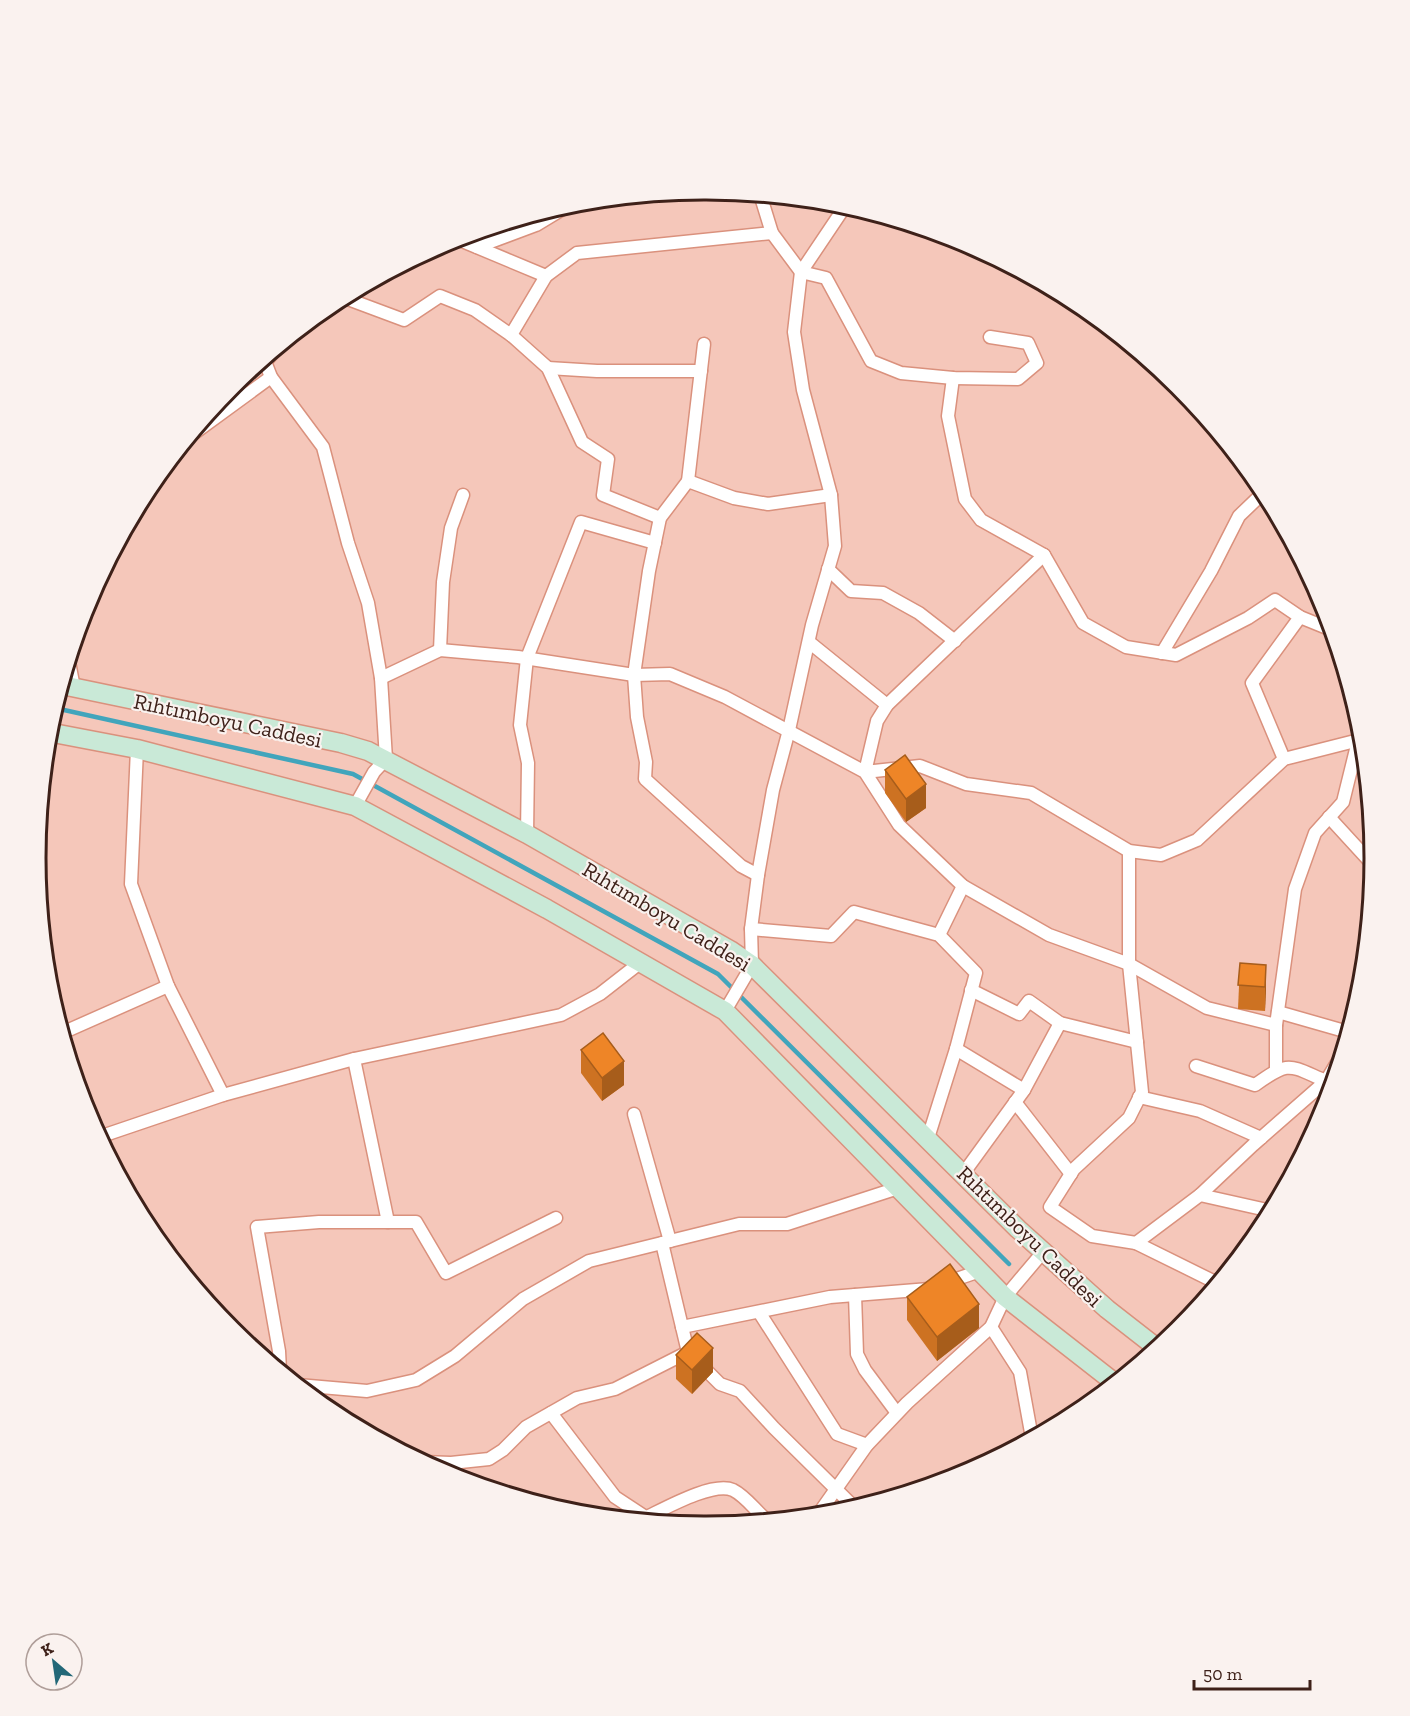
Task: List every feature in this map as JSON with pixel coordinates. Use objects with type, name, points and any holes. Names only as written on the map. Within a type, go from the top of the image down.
[{"type":"street","points":[[763,202],[772,233],[801,272],[826,278],[870,361],[901,373],[953,378],[1018,379],[1037,363],[1028,343],[990,337]]},
{"type":"street","points":[[728,1006],[748,973],[758,875],[773,790],[835,546],[831,495],[803,390],[794,332],[801,272],[840,214]]},
{"type":"street","points":[[477,247],[545,220]]},
{"type":"street","points":[[511,335],[546,276],[577,253],[772,233]]},
{"type":"street","points":[[469,244],[546,276]]},
{"type":"street","points":[[354,301],[404,320],[440,296],[475,310],[511,335],[548,368],[582,442],[609,459],[603,495],[660,518]]},
{"type":"street","points":[[704,345],[688,481],[660,518],[655,543],[634,675],[637,717],[645,762],[645,779],[741,866],[758,875]]},
{"type":"street","points":[[267,367],[271,377],[323,447],[348,543],[368,603],[381,678],[380,765],[359,800]]},
{"type":"street","points":[[548,368],[597,371],[701,371]]},
{"type":"street","points":[[216,417],[271,377]]},
{"type":"street","points":[[953,378],[948,416],[965,499],[981,520],[1044,555],[1083,623],[1126,647],[1176,655],[1248,618],[1275,600],[1300,617],[1321,625]]},
{"type":"street","points":[[688,481],[734,498],[768,504],[831,495]]},
{"type":"street","points":[[440,650],[444,582],[451,528],[463,495]]},
{"type":"street","points":[[1162,653],[1211,571],[1239,516],[1257,499]]},
{"type":"street","points":[[527,834],[528,763],[520,725],[527,658],[581,522],[655,543]]},
{"type":"street","points":[[865,772],[877,722],[887,705],[1044,555]]},
{"type":"street","points":[[828,569],[851,591],[883,593],[919,613],[955,641]]},
{"type":"street","points":[[1284,759],[1252,683],[1300,617]]},
{"type":"street","points":[[809,642],[887,705]]},
{"type":"street","points":[[381,678],[440,650],[527,658],[634,675],[670,674],[725,697],[865,772],[899,825],[963,886],[1049,935],[1129,964],[1207,1008],[1276,1025]]},
{"type":"street","name":"Rıhtımboyu Caddesi","points":[[69,686],[341,743],[368,751],[380,765],[527,834],[748,973],[928,1138],[1043,1252],[1107,1310],[1150,1343]]},
{"type":"street","points":[[58,734],[137,749],[359,800],[640,963],[728,1006],[898,1188],[1005,1297],[1109,1378]]},
{"type":"street","points":[[865,772],[920,766],[966,784],[1031,793],[1129,851],[1161,855],[1197,840],[1284,759],[1353,739]]},
{"type":"street","points":[[137,749],[131,884],[168,986],[224,1095]]},
{"type":"street","points":[[1276,1070],[1276,1025],[1295,889],[1315,833],[1343,802],[1355,757]]},
{"type":"street","points":[[1329,817],[1364,855]]},
{"type":"street","points":[[1129,851],[1129,964],[1142,1092],[1129,1118],[1071,1174],[1050,1207],[1092,1236],[1136,1243],[1210,1280]]},
{"type":"street","points":[[939,935],[963,886]]},
{"type":"street","points":[[752,928],[831,936],[854,912],[939,935],[976,973],[956,1049],[928,1138]]},
{"type":"street","points":[[108,1134],[224,1095],[354,1059],[561,1015],[600,994],[640,963]]},
{"type":"street","points":[[69,1030],[168,986]]},
{"type":"street","points":[[971,990],[1019,1014],[1029,1001],[1060,1023],[1137,1042]]},
{"type":"street","points":[[1278,1012],[1340,1030]]},
{"type":"street","points":[[963,1174],[1024,1090],[1060,1023]]},
{"type":"street","points":[[956,1049],[1024,1090]]},
{"type":"street","points":[[354,1059],[388,1222]]},
{"type":"street","points":[[1196,1066],[1255,1085],[1276,1070],[1291,1066],[1324,1082]]},
{"type":"street","points":[[1136,1243],[1200,1195],[1261,1138],[1321,1091]]},
{"type":"street","points":[[1139,1097],[1200,1111],[1261,1138]]},
{"type":"street","points":[[1015,1102],[1071,1174]]},
{"type":"street","points":[[634,1114],[666,1242],[688,1352],[720,1384],[740,1391],[847,1501]]},
{"type":"street","points":[[312,1386],[367,1391],[416,1380],[456,1356],[523,1299],[589,1261],[739,1224],[787,1224],[898,1188]]},
{"type":"street","points":[[1200,1195],[1262,1209]]},
{"type":"street","points":[[279,1360],[257,1227],[319,1222],[416,1222],[446,1273],[556,1218]]},
{"type":"street","points":[[824,1506],[867,1445],[897,1413],[991,1327],[1005,1297],[1043,1252]]},
{"type":"street","points":[[682,1327],[830,1297],[925,1290],[980,1271]]},
{"type":"street","points":[[855,1294],[857,1354],[865,1370],[897,1413]]},
{"type":"street","points":[[759,1312],[837,1434],[867,1445]]},
{"type":"street","points":[[991,1327],[1020,1372],[1031,1430]]},
{"type":"street","points":[[446,1463],[489,1459],[526,1427],[577,1398],[615,1389],[688,1352]]},
{"type":"street","points":[[551,1413],[615,1497],[638,1513]]},
{"type":"street","points":[[659,1515],[708,1490],[731,1489],[750,1502],[761,1514]]},
{"type":"building","points":[[905,755],[926,784],[906,799],[885,770]]},
{"type":"building","points":[[1240,963],[1266,965],[1265,987],[1238,985]]},
{"type":"building","points":[[603,1033],[624,1061],[602,1078],[581,1050]]},
{"type":"building","points":[[950,1264],[979,1304],[937,1337],[907,1297]]},
{"type":"building","points":[[697,1333],[713,1348],[692,1370],[676,1355]]},
{"type":"waterway","points":[[64,710],[353,774],[718,974],[1009,1264]]}]
